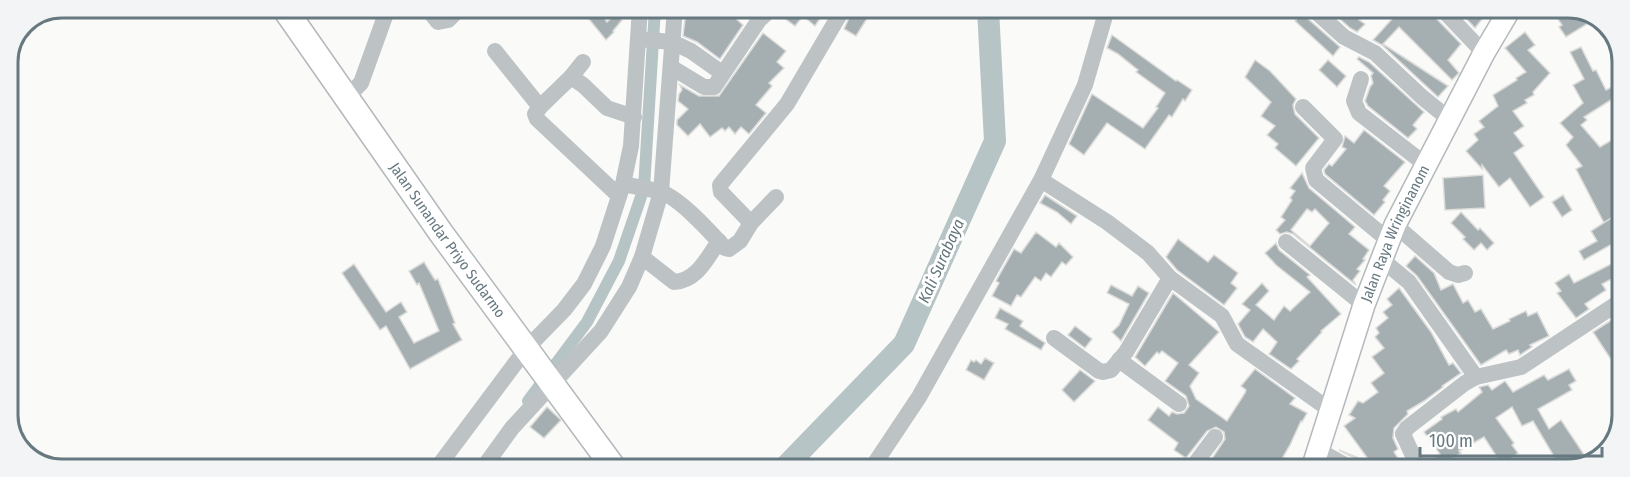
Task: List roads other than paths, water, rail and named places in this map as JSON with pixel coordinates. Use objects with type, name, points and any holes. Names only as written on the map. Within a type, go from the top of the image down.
[{"type":"highway","name":"Jalan Sunandar Priyo Sudarmo","points":[[292,18],[441,233],[607,459]]},
{"type":"main road","name":"Jalan Raya Wringinanom","points":[[1315,459],[1364,305],[1388,241],[1449,118],[1505,18]]},
{"type":"street","points":[[346,98],[361,83],[384,18]]},
{"type":"street","points":[[435,18],[438,22],[450,18]]},
{"type":"street","points":[[444,459],[584,284],[603,246],[626,189],[641,40],[640,18]]},
{"type":"street","points":[[490,459],[551,383],[601,331],[629,287],[642,257],[659,192],[670,67],[669,42],[673,18]]},
{"type":"street","points":[[670,67],[704,87],[711,88],[716,85],[761,18]]},
{"type":"street","points":[[751,223],[722,192],[720,185],[787,104],[838,18]]},
{"type":"street","points":[[878,459],[919,397],[1041,180],[1085,85],[1104,18]]},
{"type":"street","points":[[1324,18],[1344,37],[1374,52],[1422,97],[1449,118]]},
{"type":"street","points":[[1451,18],[1484,53]]},
{"type":"street","points":[[641,40],[669,42],[691,51],[722,73]]},
{"type":"street","points":[[495,51],[540,107]]},
{"type":"street","points":[[584,62],[540,107],[536,114],[537,119],[626,189],[659,192],[704,224],[725,248],[732,248],[740,241],[751,223],[776,197]]},
{"type":"street","points":[[571,77],[607,108],[634,117]]},
{"type":"street","points":[[1361,79],[1354,101],[1359,113],[1426,165]]},
{"type":"street","points":[[1303,107],[1335,139],[1313,168],[1316,180],[1388,241],[1449,272],[1458,275],[1465,273]]},
{"type":"street","points":[[1041,180],[1149,253],[1170,278],[1222,316],[1237,344],[1330,410]]},
{"type":"street","points":[[642,257],[674,282],[681,282],[696,274],[719,241]]},
{"type":"street","points":[[1388,241],[1409,282],[1476,377]]},
{"type":"street","points":[[1286,242],[1364,305]]},
{"type":"street","points":[[1054,338],[1099,371],[1111,370],[1170,278]]},
{"type":"street","points":[[1414,459],[1403,434],[1407,428],[1476,377],[1521,367],[1612,306]]},
{"type":"street","points":[[1119,360],[1179,404]]},
{"type":"street","points":[[1198,459],[1215,437]]},
{"type":"waterway","points":[[528,401],[587,322],[619,261],[644,188],[654,18]]},
{"type":"waterway","name":"Kali Surabaya","points":[[793,459],[904,344],[995,141],[988,18]]}]
